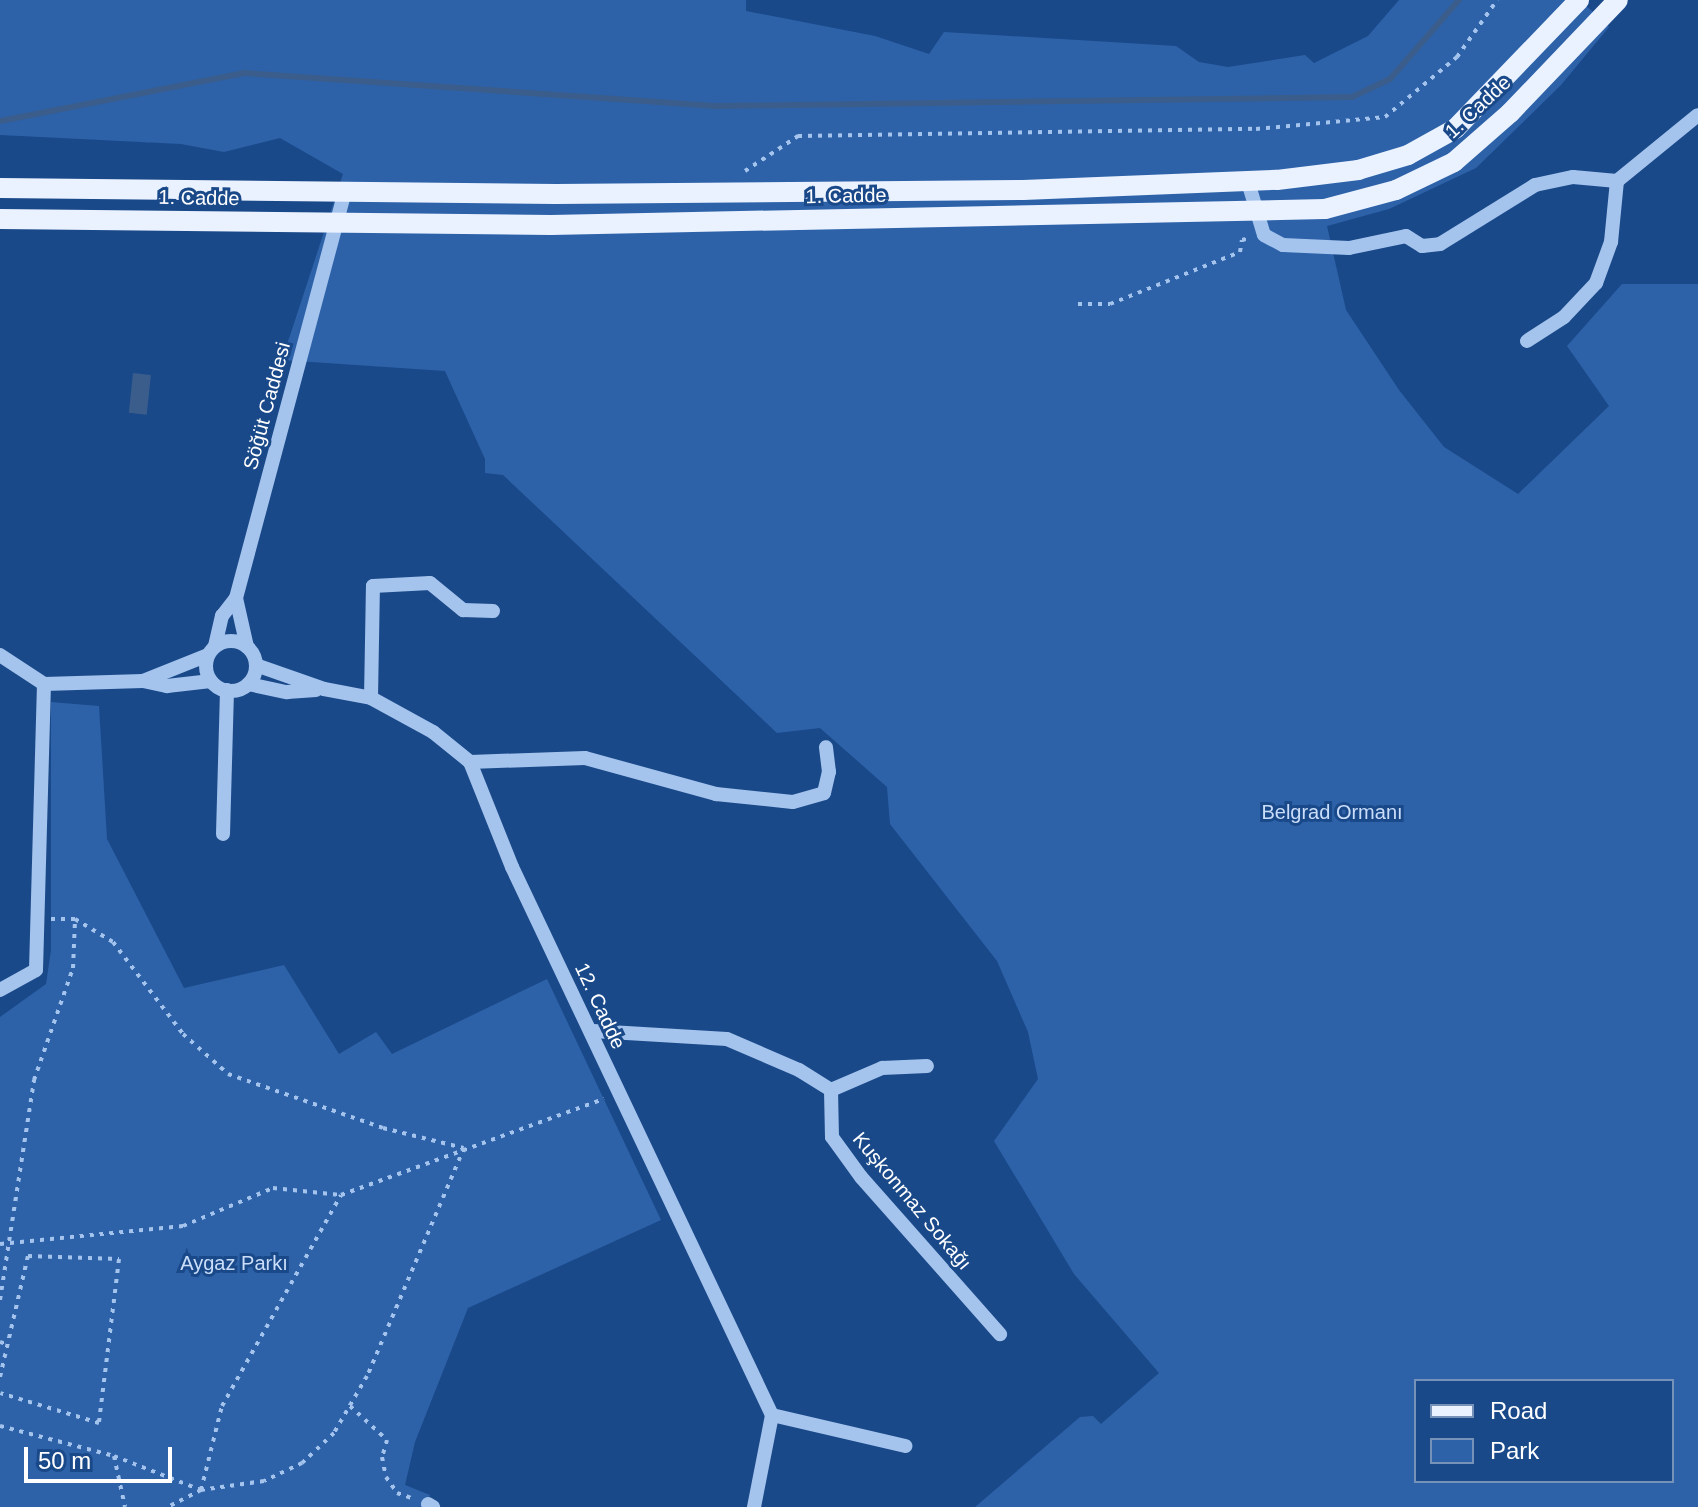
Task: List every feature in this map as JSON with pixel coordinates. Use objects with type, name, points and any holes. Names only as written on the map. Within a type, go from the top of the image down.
[{"type":"main road","name":"1. Cadde","points":[[0,188],[344,194],[1038,190],[1248,182],[1358,170],[1408,155],[1455,129],[1579,0]]},
{"type":"main road","name":"1. Cadde","points":[[0,219],[337,224],[1254,214],[1325,209],[1382,194],[1454,162],[1510,113],[1617,0]]},
{"type":"street","points":[[1248,182],[1254,214],[1264,235],[1283,245],[1349,248],[1406,236],[1422,246],[1440,244],[1535,185],[1573,177],[1617,181],[1698,115]]},
{"type":"street","points":[[1527,341],[1564,317],[1596,283],[1611,242],[1617,181]]},
{"type":"street","name":"Söğüt Caddesi","points":[[211,651],[222,616],[236,598],[344,194]]},
{"type":"street","points":[[371,698],[373,586],[430,583],[463,610],[493,611]]},
{"type":"street","points":[[236,598],[247,647],[256,665],[324,689]]},
{"type":"street","points":[[143,681],[228,641],[247,647]]},
{"type":"street","points":[[211,651],[211,681]]},
{"type":"street","points":[[0,655],[44,684],[143,681],[167,686],[211,681],[227,690],[248,684],[287,692],[324,689]]},
{"type":"street","points":[[248,684],[256,665]]},
{"type":"street","points":[[0,990],[36,970],[44,684]]},
{"type":"street","name":"12. Cadde","points":[[324,689],[371,698],[433,732],[470,762],[512,867],[593,1031],[618,1094],[772,1415]]},
{"type":"street","points":[[223,834],[227,690]]},
{"type":"street","points":[[470,762],[585,758],[716,794],[793,802],[824,793],[829,772],[826,747]]},
{"type":"street","points":[[593,1031],[727,1039],[799,1070],[831,1090],[882,1068],[927,1066]]},
{"type":"street","name":"Kuşkonmaz Sokağı","points":[[831,1090],[832,1137],[861,1177],[1000,1334]]},
{"type":"street","points":[[754,1507],[772,1415],[905,1446]]},
{"type":"path","points":[[745,171],[798,136],[1256,129],[1385,117],[1457,57],[1497,0]]},
{"type":"path","points":[[1078,304],[1110,304],[1240,252],[1242,240],[1264,235]]},
{"type":"path","points":[[0,1300],[34,1080],[73,968],[75,919]]},
{"type":"path","points":[[37,920],[75,919],[113,942],[183,1034],[228,1074],[383,1128],[464,1148]]},
{"type":"path","points":[[0,1244],[183,1226],[273,1188],[341,1195],[618,1094]]},
{"type":"path","points":[[167,1507],[201,1490],[264,1481],[302,1463],[334,1433],[350,1406],[464,1148]]},
{"type":"path","points":[[201,1490],[222,1406],[341,1195]]},
{"type":"path","points":[[0,1377],[28,1256],[119,1259],[99,1423],[0,1393]]},
{"type":"path","points":[[0,1342],[9,1345]]},
{"type":"path","points":[[350,1406],[387,1440],[382,1457],[386,1477],[397,1493],[430,1505]]},
{"type":"path","points":[[0,1426],[114,1456],[201,1490]]},
{"type":"path","points":[[114,1456],[125,1507]]},
{"type":"green space","name":"Belgrad Ormanı","points":[[0,0],[746,0],[746,11],[875,36],[929,54],[944,32],[1176,46],[1199,62],[1228,67],[1305,55],[1314,63],[1368,36],[1399,0],[1580,0],[1609,27],[1561,85],[1476,168],[1389,209],[1327,226],[1346,310],[1399,390],[1444,447],[1518,494],[1609,406],[1567,346],[1622,284],[1698,284],[1698,1507],[975,1507],[1080,1417],[1093,1416],[1101,1424],[1159,1373],[1074,1274],[994,1141],[1038,1079],[1028,1032],[997,961],[890,824],[887,787],[820,728],[777,733],[503,475],[485,473],[485,459],[445,371],[282,360],[343,174],[280,138],[224,152],[181,144],[0,135]]},
{"type":"green space","name":"Aygaz Parkı","points":[[51,702],[99,706],[107,839],[184,988],[284,965],[339,1054],[376,1032],[392,1054],[547,979],[661,1220],[468,1308],[415,1442],[405,1485],[430,1495],[426,1507],[0,1507],[0,1017],[46,984],[51,950]]},
{"type":"shaded area","points":[[133,373],[151,375],[147,415],[129,413]]},
{"type":"waterway","points":[[0,121],[244,73],[719,106],[1352,97],[1390,79],[1459,0]]}]
